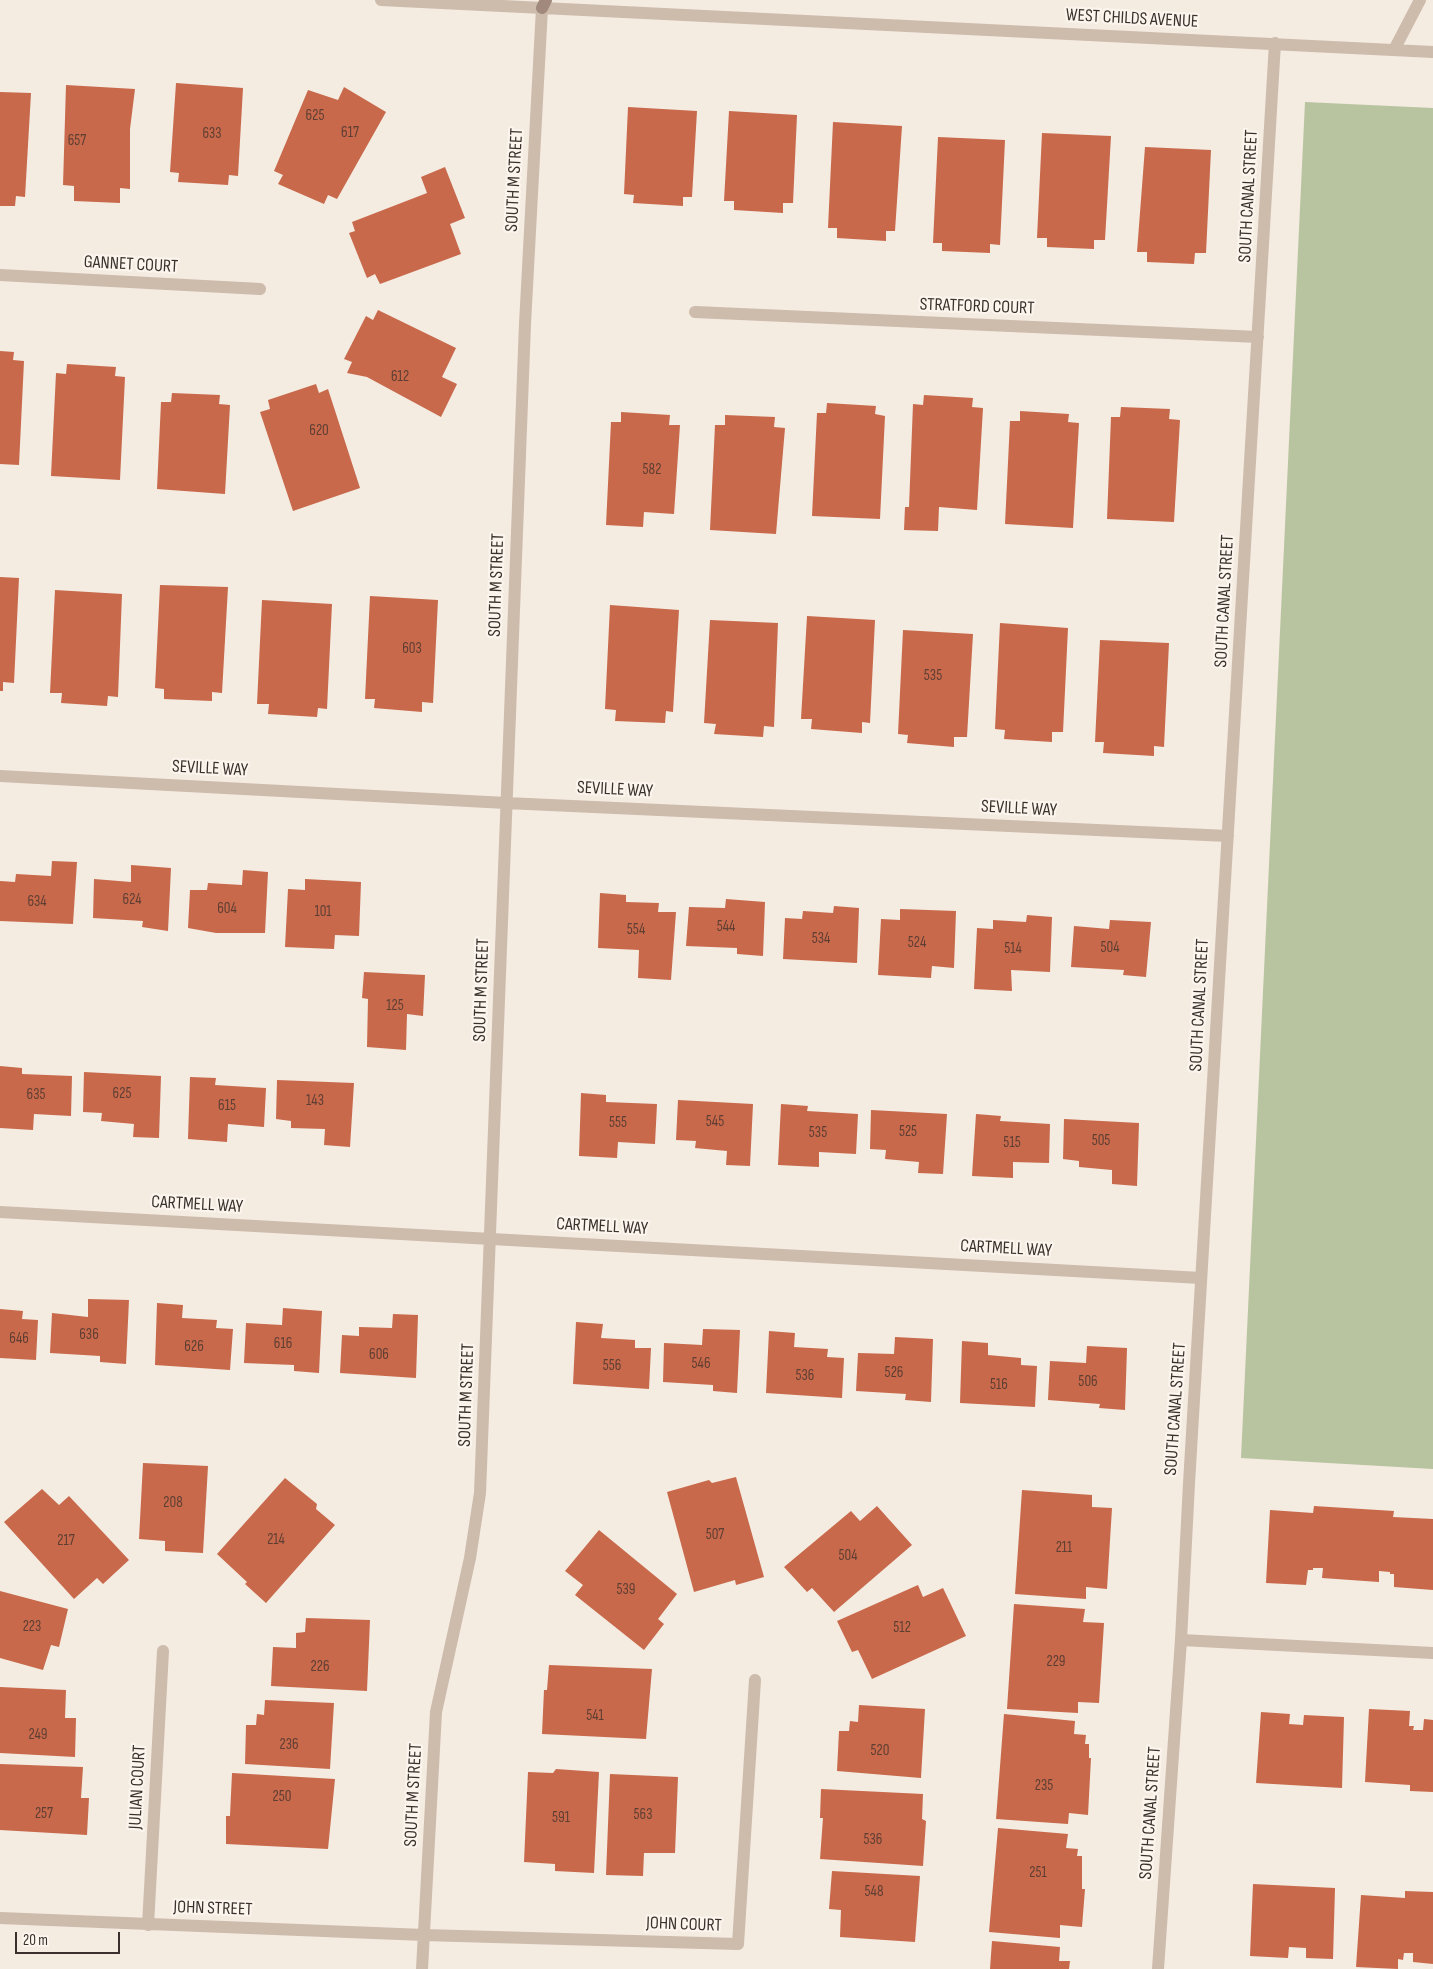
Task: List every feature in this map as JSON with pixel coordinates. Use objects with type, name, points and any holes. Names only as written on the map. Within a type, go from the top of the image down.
[{"type":"street","name":"WEST CHILDS AVENUE","points":[[381,0],[544,4],[1433,52]]},
{"type":"street","points":[[1394,50],[1420,0]]},
{"type":"street","name":"SOUTH M STREET","points":[[422,1969],[436,1712],[470,1558],[480,1493],[525,324],[544,4]]},
{"type":"street","name":"SOUTH CANAL STREET","points":[[1158,1969],[1181,1640],[1275,43]]},
{"type":"street","name":"GANNET COURT","points":[[0,276],[260,290]]},
{"type":"street","name":"STRATFORD COURT","points":[[695,312],[1258,336]]},
{"type":"street","name":"SEVILLE WAY","points":[[0,776],[506,803],[1228,836]]},
{"type":"street","name":"CARTMELL WAY","points":[[0,1212],[1201,1278]]},
{"type":"street","points":[[1181,1640],[1433,1653]]},
{"type":"street","name":"JULIAN COURT","points":[[148,1924],[163,1651]]},
{"type":"street","name":"JOHN COURT","points":[[424,1935],[738,1944],[755,1680]]},
{"type":"street","name":"JOHN STREET","points":[[0,1918],[424,1935]]},
{"type":"green space","points":[[1305,102],[1433,108],[1433,1469],[1241,1458]]},
{"type":"building","points":[[176,83],[243,88],[238,176],[229,175],[228,185],[178,182],[179,173],[170,172]]},
{"type":"building","points":[[66,85],[135,89],[130,129],[130,189],[120,188],[120,203],[74,201],[74,186],[63,185]]},
{"type":"building","points":[[344,87],[386,112],[337,199],[328,195],[324,204],[278,184],[283,175],[274,171],[308,90],[338,100]]},
{"type":"building","points":[[0,92],[31,93],[25,197],[16,196],[15,206],[0,206]]},
{"type":"building","points":[[628,107],[697,111],[692,197],[683,197],[683,206],[633,203],[634,195],[624,194]]},
{"type":"building","points":[[729,111],[797,115],[793,203],[783,203],[783,213],[734,210],[734,201],[724,201]]},
{"type":"building","points":[[833,122],[902,126],[895,231],[886,231],[886,241],[837,238],[837,228],[828,228]]},
{"type":"building","points":[[1042,133],[1111,136],[1105,240],[1094,240],[1094,249],[1047,247],[1047,238],[1037,238]]},
{"type":"building","points":[[938,137],[1005,140],[1000,245],[990,244],[990,253],[942,251],[942,243],[933,243]]},
{"type":"building","points":[[1145,147],[1211,150],[1206,253],[1195,253],[1194,264],[1147,262],[1147,252],[1137,252]]},
{"type":"building","points":[[445,167],[465,218],[450,224],[461,254],[380,284],[375,274],[367,278],[349,233],[355,231],[352,222],[427,193],[421,177]]},
{"type":"building","points":[[378,310],[456,348],[442,377],[457,384],[441,417],[367,377],[347,373],[352,362],[344,359],[366,316],[373,320]]},
{"type":"building","points":[[0,351],[14,352],[13,360],[24,361],[19,465],[0,464]]},
{"type":"building","points":[[67,364],[116,367],[115,376],[125,377],[120,480],[51,476],[56,373],[66,374]]},
{"type":"building","points":[[316,384],[319,393],[328,389],[360,488],[293,511],[260,412],[270,409],[268,400]]},
{"type":"building","points":[[172,393],[220,395],[219,404],[230,405],[225,494],[157,489],[161,402],[171,402]]},
{"type":"building","points":[[924,395],[973,398],[972,407],[983,408],[977,510],[939,507],[938,531],[904,530],[905,507],[909,507],[913,404],[923,405]]},
{"type":"building","points":[[827,403],[876,406],[875,414],[885,416],[880,519],[812,516],[817,413],[826,413]]},
{"type":"building","points":[[1121,407],[1170,409],[1169,419],[1180,420],[1174,522],[1107,519],[1111,417],[1120,417]]},
{"type":"building","points":[[1020,411],[1069,414],[1068,422],[1079,423],[1073,528],[1005,524],[1010,421],[1020,421]]},
{"type":"building","points":[[621,412],[670,415],[669,425],[680,425],[674,514],[644,512],[643,527],[606,525],[611,422],[621,422]]},
{"type":"building","points":[[725,415],[775,417],[774,427],[785,428],[776,534],[710,530],[715,425],[725,425]]},
{"type":"building","points":[[0,577],[19,578],[14,683],[3,682],[3,691],[0,691]]},
{"type":"building","points":[[160,585],[228,587],[222,693],[212,692],[212,701],[164,699],[164,689],[155,688]]},
{"type":"building","points":[[55,590],[122,594],[118,697],[108,696],[107,706],[61,703],[62,693],[50,693]]},
{"type":"building","points":[[370,596],[438,600],[433,703],[422,702],[422,712],[374,708],[375,699],[365,699]]},
{"type":"building","points":[[262,600],[332,604],[327,709],[318,708],[317,717],[268,714],[269,704],[257,704]]},
{"type":"building","points":[[610,605],[679,610],[673,712],[666,711],[665,723],[615,721],[616,710],[605,709]]},
{"type":"building","points":[[807,616],[875,620],[870,723],[862,722],[862,733],[811,729],[812,719],[801,719]]},
{"type":"building","points":[[710,620],[778,623],[774,727],[764,726],[763,737],[714,734],[716,724],[704,723]]},
{"type":"building","points":[[1000,623],[1068,628],[1063,732],[1052,732],[1052,742],[1004,739],[1005,730],[995,729]]},
{"type":"building","points":[[903,630],[973,634],[967,737],[954,737],[954,747],[907,743],[908,735],[898,734]]},
{"type":"building","points":[[1100,640],[1169,643],[1164,747],[1154,746],[1154,756],[1103,753],[1104,742],[1095,742]]},
{"type":"building","points":[[52,861],[77,862],[73,924],[0,921],[0,881],[15,882],[16,874],[51,876]]},
{"type":"building","points":[[131,865],[171,868],[168,931],[142,927],[143,921],[93,918],[94,879],[131,882]]},
{"type":"building","points":[[243,870],[268,872],[265,933],[216,933],[188,928],[190,890],[207,890],[208,883],[242,885]]},
{"type":"building","points":[[305,879],[361,882],[359,936],[335,935],[334,949],[285,947],[288,889],[305,890]]},
{"type":"building","points":[[600,893],[626,895],[626,902],[659,903],[658,912],[676,912],[671,980],[638,978],[639,950],[598,948]]},
{"type":"building","points":[[726,899],[765,902],[763,956],[737,954],[737,948],[686,946],[689,907],[725,908]]},
{"type":"building","points":[[834,906],[859,908],[857,963],[783,959],[785,918],[802,919],[803,911],[833,913]]},
{"type":"building","points":[[900,909],[956,911],[954,968],[932,966],[931,978],[878,975],[881,919],[900,920]]},
{"type":"building","points":[[1027,915],[1052,917],[1050,972],[1011,970],[1012,991],[974,989],[977,928],[993,929],[993,920],[1026,922]]},
{"type":"building","points":[[1110,920],[1151,922],[1146,977],[1123,975],[1124,970],[1071,967],[1074,926],[1109,929]]},
{"type":"building","points":[[364,972],[425,975],[423,1016],[407,1014],[406,1050],[367,1047],[368,999],[362,998]]},
{"type":"building","points":[[0,1066],[22,1068],[22,1074],[72,1076],[71,1116],[34,1114],[33,1130],[0,1128]]},
{"type":"building","points":[[84,1072],[161,1076],[159,1138],[133,1137],[134,1124],[101,1121],[102,1113],[83,1112]]},
{"type":"building","points":[[190,1077],[216,1078],[215,1085],[266,1088],[264,1127],[228,1124],[227,1142],[188,1139]]},
{"type":"building","points":[[277,1080],[354,1083],[350,1147],[324,1145],[325,1129],[291,1128],[291,1121],[276,1119]]},
{"type":"building","points":[[581,1093],[606,1095],[606,1102],[657,1104],[655,1144],[618,1142],[617,1158],[579,1156]]},
{"type":"building","points":[[678,1100],[753,1104],[750,1166],[726,1165],[727,1151],[695,1148],[696,1141],[676,1140]]},
{"type":"building","points":[[781,1104],[808,1106],[807,1111],[858,1114],[856,1154],[819,1152],[819,1167],[778,1165]]},
{"type":"building","points":[[871,1110],[947,1114],[943,1174],[918,1173],[919,1162],[885,1159],[886,1150],[870,1149]]},
{"type":"building","points":[[976,1114],[1001,1116],[1000,1121],[1050,1124],[1049,1163],[1013,1162],[1013,1178],[972,1176]]},
{"type":"building","points":[[1064,1119],[1139,1123],[1137,1186],[1112,1184],[1112,1170],[1079,1167],[1079,1161],[1063,1159]]},
{"type":"building","points":[[88,1299],[129,1300],[126,1364],[100,1362],[100,1356],[50,1353],[52,1313],[88,1317]]},
{"type":"building","points":[[157,1303],[183,1305],[182,1318],[217,1320],[216,1328],[233,1329],[230,1370],[155,1365]]},
{"type":"building","points":[[283,1308],[322,1311],[319,1373],[294,1371],[294,1365],[244,1363],[246,1323],[282,1325]]},
{"type":"building","points":[[0,1309],[23,1311],[22,1319],[38,1320],[36,1360],[0,1358]]},
{"type":"building","points":[[393,1314],[418,1315],[416,1378],[340,1373],[342,1335],[359,1336],[359,1327],[392,1328]]},
{"type":"building","points":[[576,1322],[603,1324],[601,1338],[635,1340],[635,1348],[651,1348],[649,1389],[573,1384]]},
{"type":"building","points":[[703,1329],[740,1330],[737,1393],[713,1391],[713,1385],[663,1382],[664,1343],[702,1345]]},
{"type":"building","points":[[769,1331],[795,1333],[794,1347],[828,1349],[827,1357],[844,1358],[842,1398],[766,1393]]},
{"type":"building","points":[[895,1337],[933,1339],[931,1402],[905,1400],[906,1394],[856,1391],[858,1353],[894,1354]]},
{"type":"building","points":[[962,1341],[988,1343],[988,1355],[1021,1358],[1021,1365],[1037,1366],[1035,1407],[960,1403]]},
{"type":"building","points":[[1087,1346],[1127,1348],[1125,1410],[1099,1408],[1100,1404],[1048,1400],[1050,1361],[1086,1363]]},
{"type":"building","points":[[143,1463],[208,1466],[203,1553],[165,1551],[165,1541],[139,1539]]},
{"type":"building","points":[[736,1477],[764,1577],[736,1585],[735,1580],[694,1592],[667,1492],[709,1480],[712,1483]]},
{"type":"building","points":[[285,1478],[317,1504],[316,1509],[335,1525],[266,1603],[217,1554]]},
{"type":"building","points":[[42,1489],[59,1505],[69,1496],[129,1560],[103,1584],[97,1578],[74,1599],[4,1522]]},
{"type":"building","points":[[1022,1490],[1092,1495],[1092,1507],[1112,1508],[1107,1589],[1086,1587],[1086,1599],[1015,1594]]},
{"type":"building","points":[[877,1506],[912,1545],[834,1612],[812,1588],[807,1592],[784,1567],[851,1511],[860,1521]]},
{"type":"building","points":[[1314,1506],[1394,1511],[1393,1517],[1433,1519],[1433,1590],[1394,1587],[1394,1574],[1390,1574],[1390,1572],[1379,1571],[1379,1582],[1322,1578],[1323,1568],[1308,1570],[1306,1585],[1266,1583],[1270,1510],[1313,1513]]},
{"type":"building","points":[[599,1530],[677,1594],[658,1619],[664,1624],[644,1650],[575,1595],[583,1585],[565,1571]]},
{"type":"building","points":[[918,1585],[923,1597],[943,1588],[966,1636],[872,1679],[858,1650],[852,1652],[837,1621]]},
{"type":"building","points":[[0,1591],[68,1609],[59,1647],[51,1645],[43,1670],[0,1658]]},
{"type":"building","points":[[1014,1604],[1085,1609],[1083,1622],[1104,1623],[1099,1703],[1078,1702],[1078,1713],[1007,1709]]},
{"type":"building","points":[[306,1618],[370,1620],[367,1691],[271,1686],[273,1647],[296,1648],[296,1633],[305,1632]]},
{"type":"building","points":[[549,1665],[652,1669],[646,1739],[542,1734],[544,1690],[547,1690]]},
{"type":"building","points":[[0,1687],[66,1690],[65,1718],[76,1718],[75,1757],[0,1753]]},
{"type":"building","points":[[265,1700],[334,1703],[330,1769],[245,1764],[246,1725],[256,1725],[257,1714],[264,1715]]},
{"type":"building","points":[[859,1705],[925,1709],[921,1778],[837,1771],[839,1731],[849,1731],[850,1721],[858,1722]]},
{"type":"building","points":[[1369,1709],[1410,1711],[1409,1726],[1414,1726],[1413,1730],[1423,1730],[1424,1719],[1433,1720],[1433,1792],[1410,1791],[1410,1785],[1365,1782]]},
{"type":"building","points":[[1261,1712],[1290,1714],[1289,1724],[1303,1725],[1304,1715],[1344,1717],[1342,1788],[1256,1783]]},
{"type":"building","points":[[1004,1714],[1075,1721],[1074,1734],[1086,1735],[1085,1744],[1089,1744],[1089,1758],[1091,1758],[1088,1815],[1069,1813],[1068,1824],[996,1819]]},
{"type":"building","points":[[0,1764],[83,1767],[81,1798],[89,1798],[87,1835],[0,1830]]},
{"type":"building","points":[[556,1769],[599,1772],[594,1873],[555,1871],[555,1864],[524,1862],[528,1772],[553,1773]]},
{"type":"building","points":[[232,1773],[335,1779],[328,1849],[226,1844],[226,1816],[230,1816]]},
{"type":"building","points":[[610,1774],[678,1777],[675,1853],[644,1853],[643,1876],[606,1875]]},
{"type":"building","points":[[821,1789],[923,1794],[922,1819],[926,1821],[923,1866],[820,1859],[823,1818],[820,1818]]},
{"type":"building","points":[[998,1828],[1068,1834],[1066,1848],[1078,1849],[1077,1856],[1082,1856],[1082,1889],[1085,1889],[1082,1927],[1060,1925],[1060,1938],[989,1932]]},
{"type":"building","points":[[832,1871],[920,1876],[915,1942],[840,1937],[841,1910],[829,1909]]},
{"type":"building","points":[[1253,1884],[1335,1888],[1333,1959],[1306,1958],[1306,1948],[1289,1947],[1288,1958],[1250,1956]]},
{"type":"building","points":[[1405,1891],[1433,1892],[1433,1964],[1413,1962],[1413,1953],[1404,1953],[1403,1960],[1398,1959],[1398,1969],[1356,1967],[1361,1895],[1405,1898]]},
{"type":"building","points":[[992,1941],[1060,1947],[1059,1961],[1070,1961],[1069,1969],[990,1969]]}]
